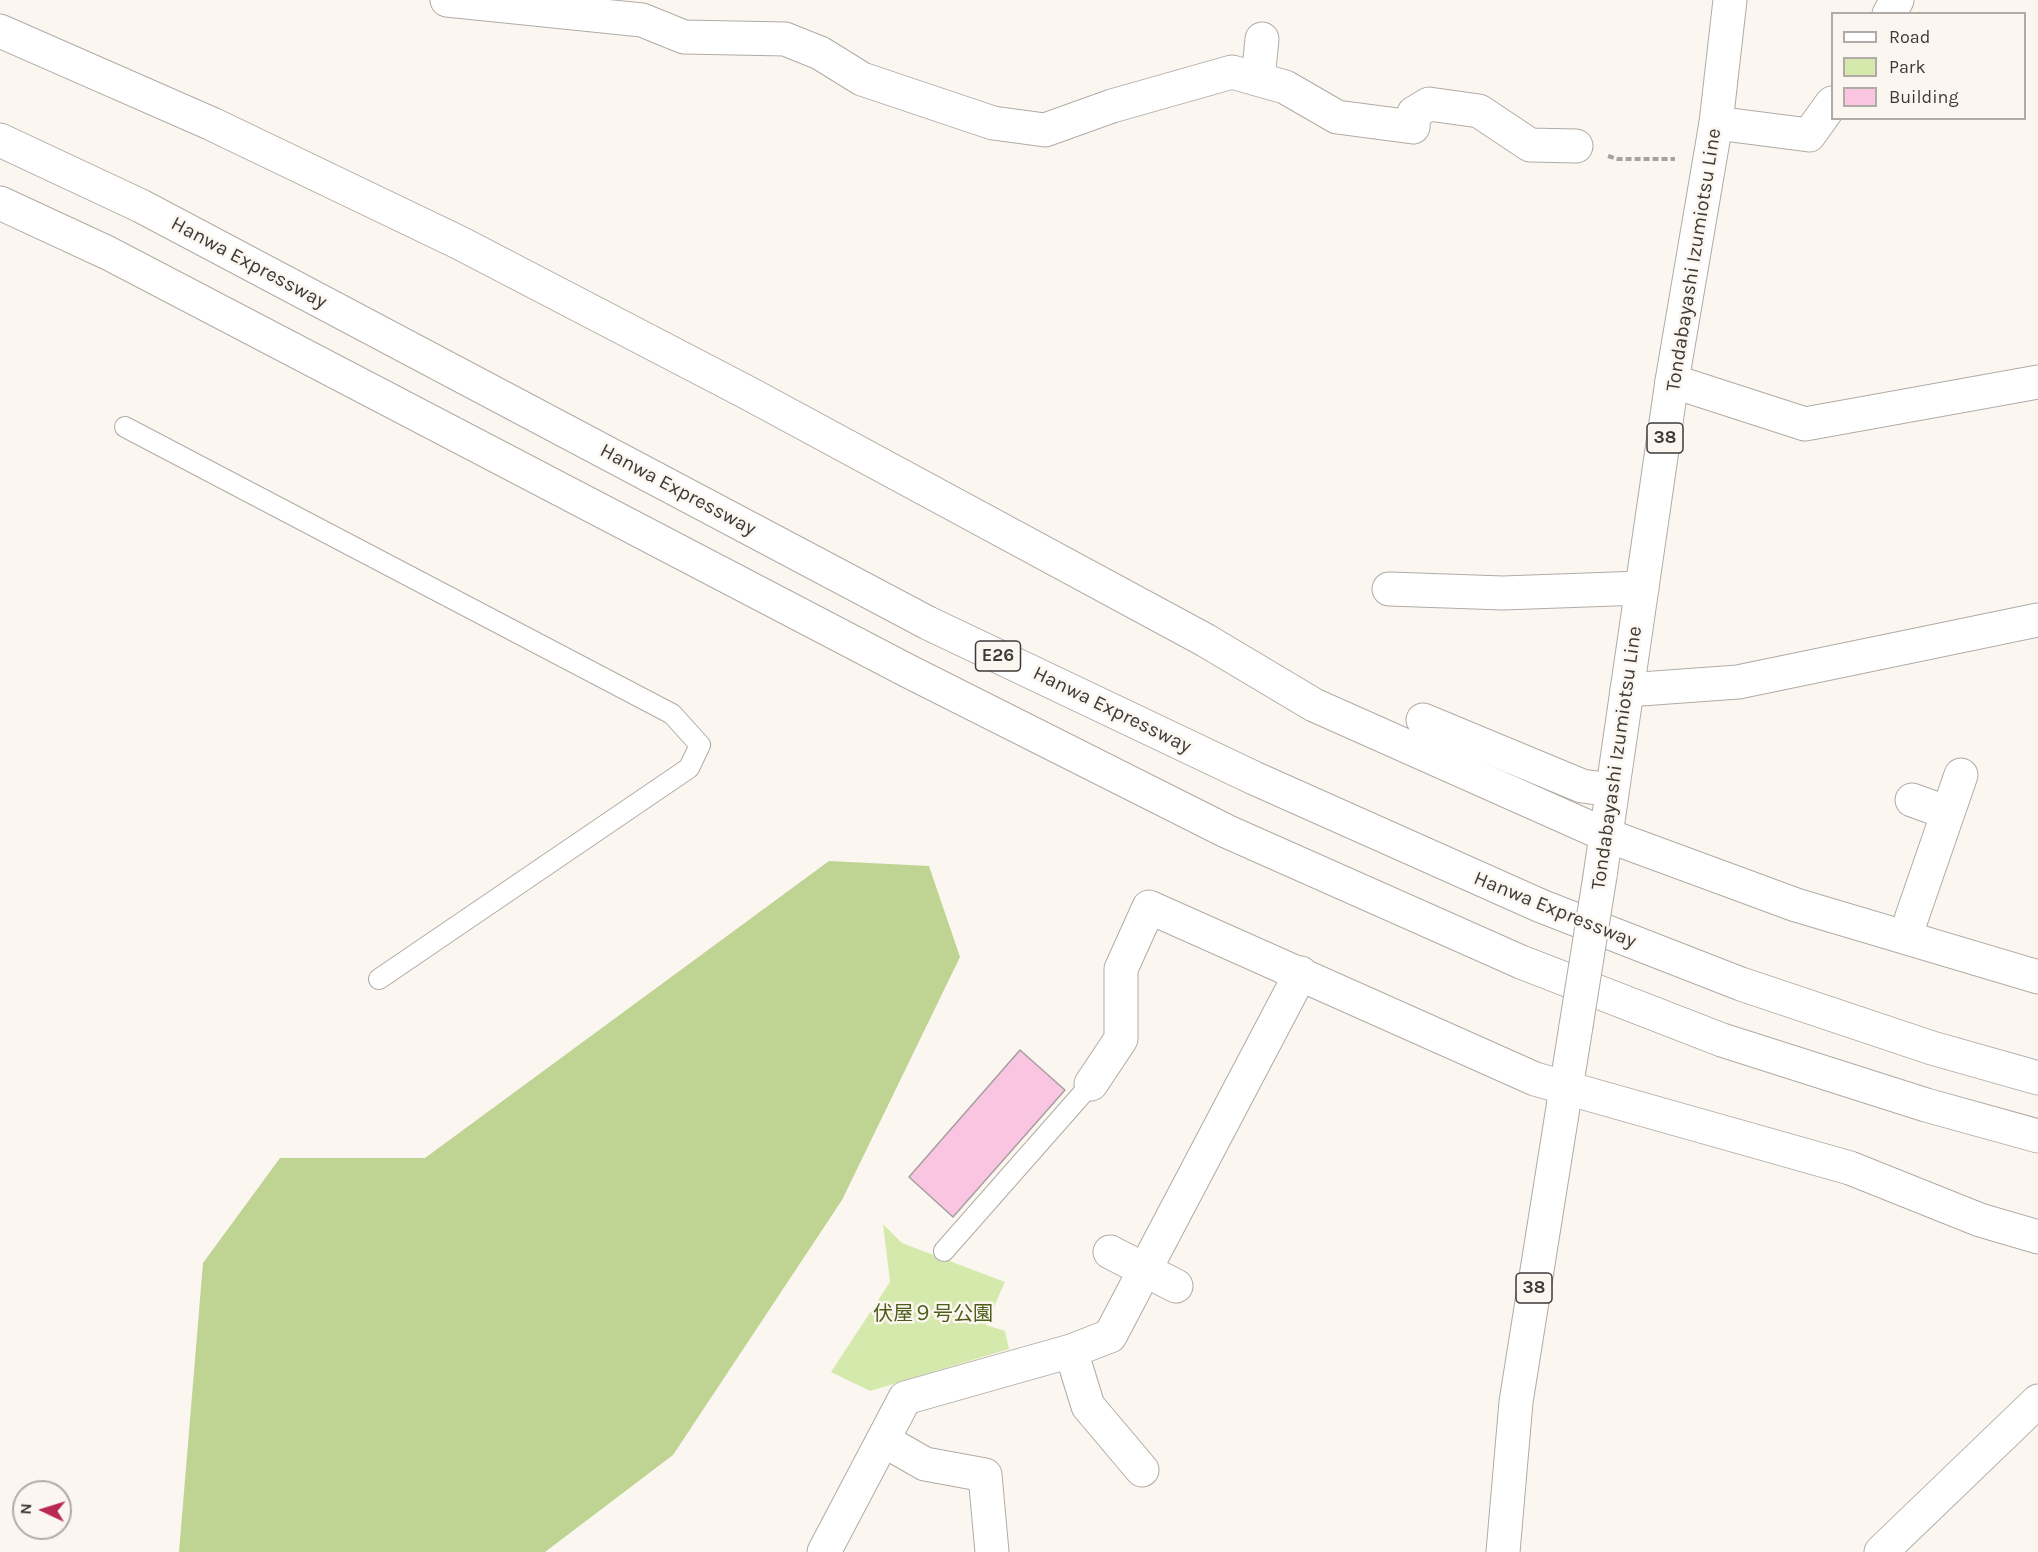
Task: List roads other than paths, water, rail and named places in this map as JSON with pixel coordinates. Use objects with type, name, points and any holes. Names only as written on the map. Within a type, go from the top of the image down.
[{"type":"main road","points":[[447,0],[642,20],[684,37],[785,39],[820,53],[862,79],[993,123],[1045,130],[1112,106],[1232,72],[1285,87],[1337,117],[1413,127],[1414,113],[1429,104],[1479,111],[1530,145],[1576,146]]},
{"type":"main road","name":"Tondabayashi Izumiotsu Line","points":[[1503,1552],[1516,1402],[1568,1087],[1672,381],[1716,123],[1730,0]]},
{"type":"main road","points":[[0,31],[212,124],[460,243],[768,404],[1205,640],[1314,705],[1606,835],[1796,905],[2038,977]]},
{"type":"main road","points":[[1258,79],[1262,39]]},
{"type":"main road","points":[[1716,123],[1809,135],[1831,106]]},
{"type":"main road","name":"Hanwa Expressway","points":[[0,140],[141,206],[928,622],[1254,778],[1541,906],[1741,984],[1932,1048],[2038,1078]]},
{"type":"main road","points":[[0,203],[118,259],[898,666],[1226,831],[1521,962],[1722,1040],[1926,1105],[2038,1136]]},
{"type":"main road","points":[[1672,381],[1805,424],[2038,382]]},
{"type":"main road","points":[[1389,589],[1503,593],[1642,588]]},
{"type":"main road","points":[[1627,690],[1738,682],[2038,620]]},
{"type":"main road","points":[[1423,720],[1582,786],[1612,790]]},
{"type":"main road","points":[[1905,937],[1961,775]]},
{"type":"main road","points":[[1912,801],[1948,813]]},
{"type":"main road","points":[[1091,1084],[1121,1039],[1121,969],[1149,907],[1535,1079],[1850,1168],[1980,1220],[2038,1237]]},
{"type":"main road","points":[[824,1552],[905,1398],[1071,1351],[1110,1336],[1143,1269],[1301,973]]},
{"type":"main road","points":[[1110,1252],[1176,1286]]},
{"type":"main road","points":[[1071,1351],[1088,1406],[1142,1470]]},
{"type":"main road","points":[[1881,1552],[2038,1401]]},
{"type":"main road","points":[[883,1440],[925,1464],[985,1475],[992,1552]]},
{"type":"lane","points":[[125,427],[672,714],[700,745],[689,768],[379,979]]},
{"type":"lane","points":[[944,1251],[1091,1084]]},
{"type":"park label","name":"伏屋９号公園","points":[[933,1314]]}]
